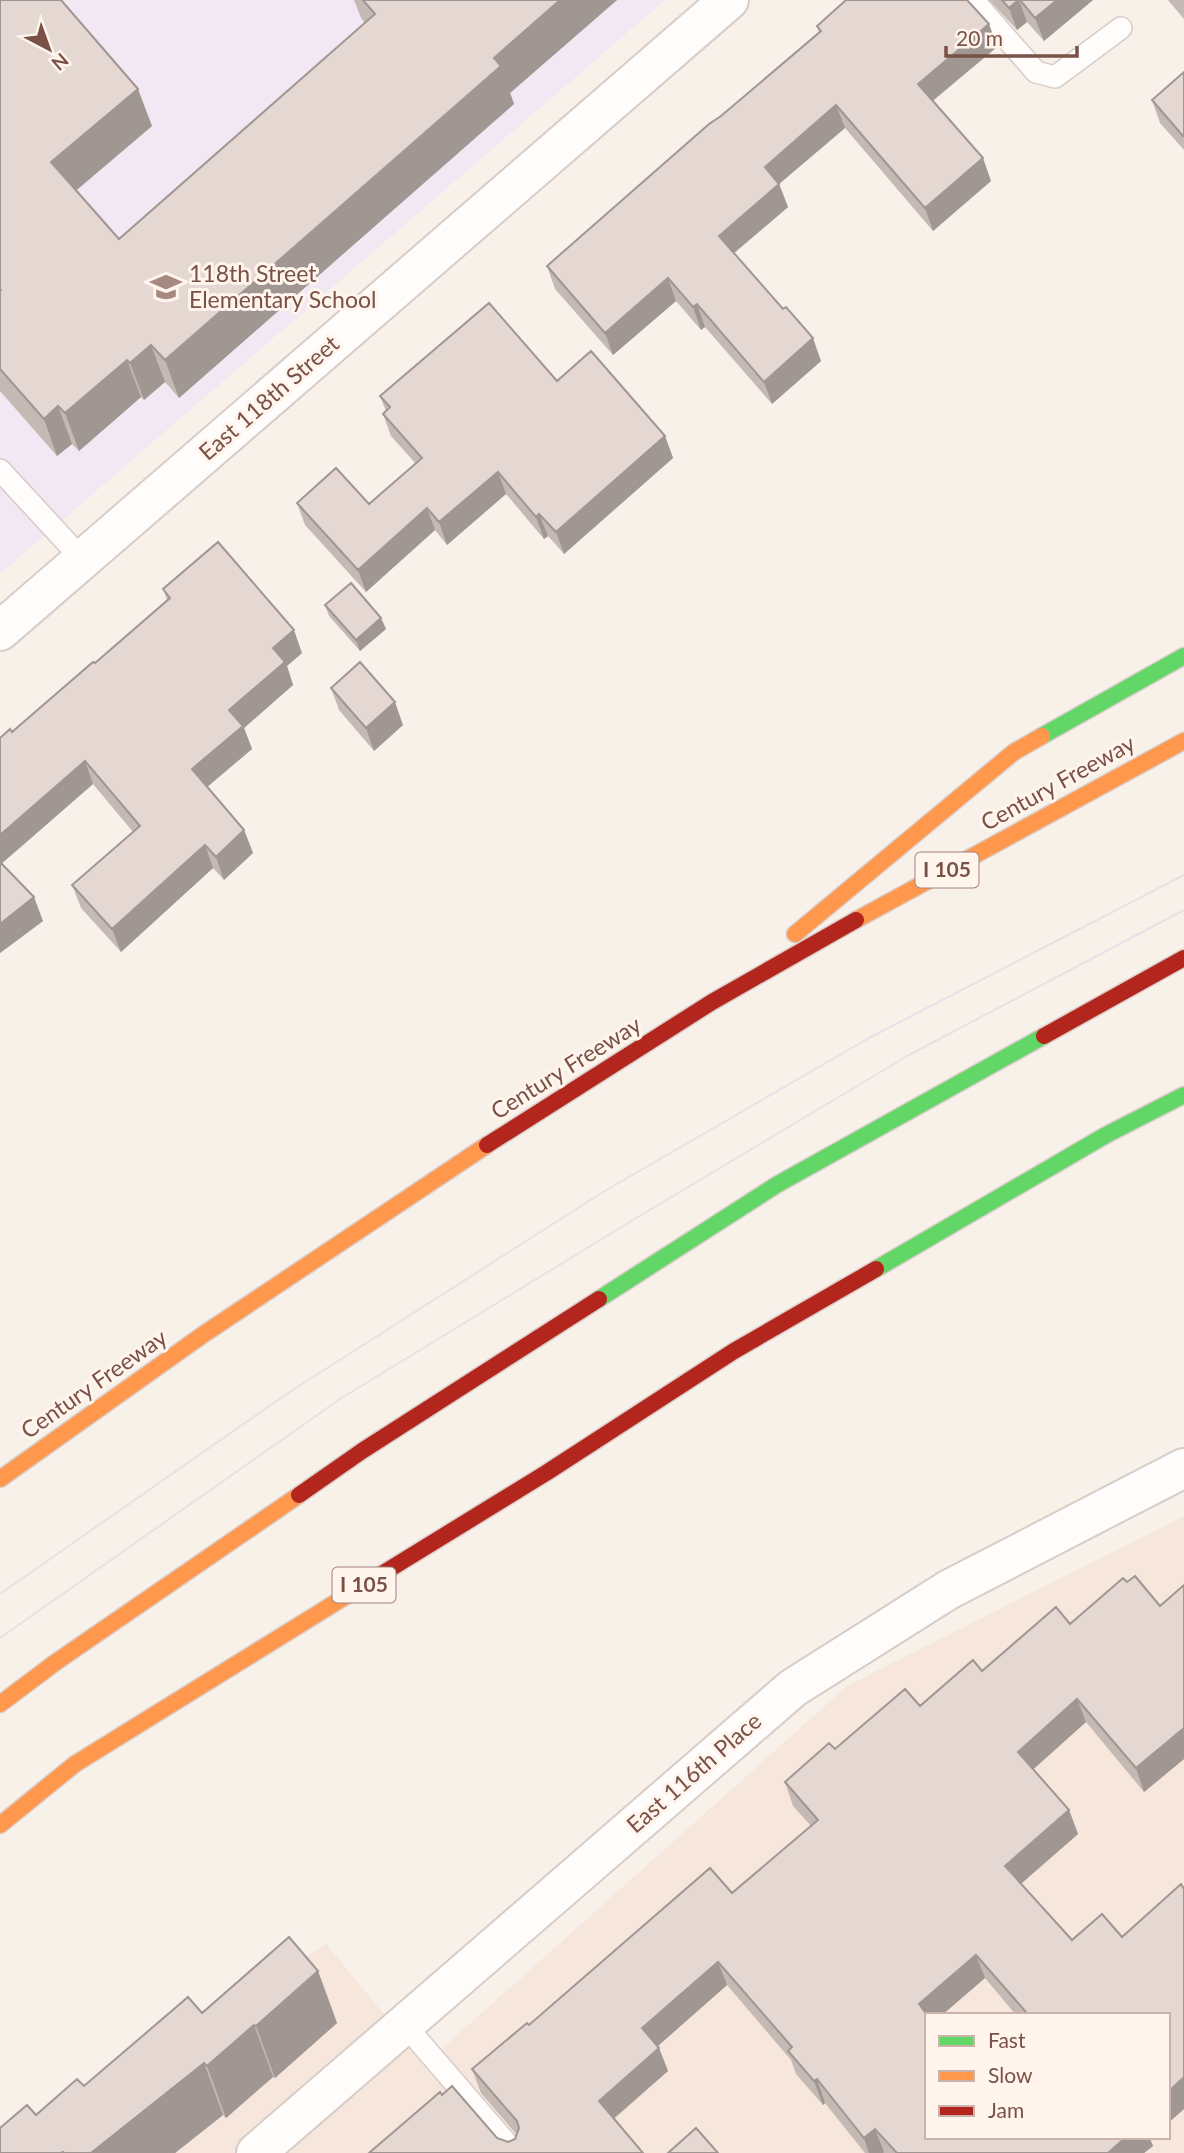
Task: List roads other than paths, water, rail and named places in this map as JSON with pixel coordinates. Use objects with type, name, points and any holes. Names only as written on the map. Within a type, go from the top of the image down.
[{"type":"highway","points":[[712,1002],[1014,752],[1184,656]]},
{"type":"highway","name":"Century Freeway","points":[[0,1479],[227,1319],[516,1126],[712,1002],[1184,741]]},
{"type":"highway","points":[[0,1703],[362,1451],[778,1184],[1184,958]]},
{"type":"highway","name":"I 105","points":[[0,1825],[75,1764],[546,1473],[734,1351],[1105,1135],[1184,1094]]},
{"type":"highway","points":[[1105,1135],[1184,1114]]},
{"type":"street","name":"East 118th Street","points":[[0,631],[729,0]]},
{"type":"street","name":"East 116th Place","points":[[256,2153],[793,1688],[948,1590],[1184,1468]]},
{"type":"lane","points":[[973,0],[1036,72],[1055,77],[1121,28]]},
{"type":"lane","points":[[0,470],[83,560]]},
{"type":"lane","points":[[405,2025],[515,2153]]},
{"type":"tram line","points":[[0,1594],[288,1393],[603,1192],[869,1038],[1184,875]]},
{"type":"tram line","points":[[0,1638],[340,1399],[909,1055],[1184,910]]},
{"type":"place","name":"118th Street Elementary School","points":[[166,287]]}]
